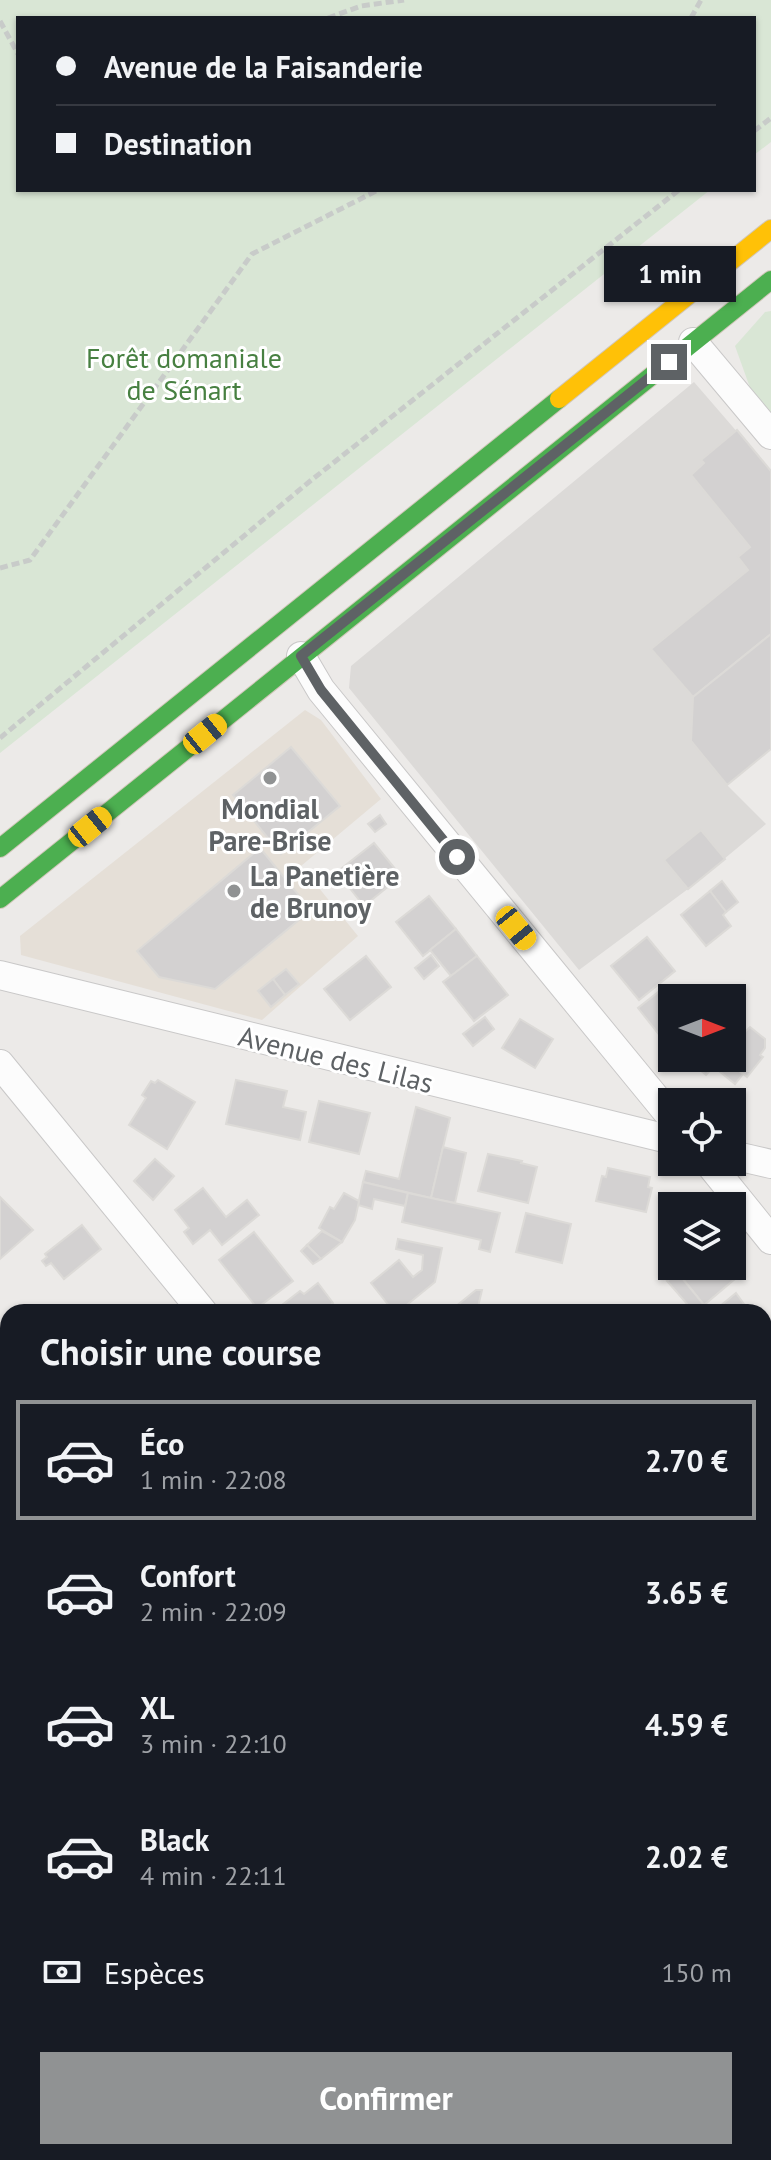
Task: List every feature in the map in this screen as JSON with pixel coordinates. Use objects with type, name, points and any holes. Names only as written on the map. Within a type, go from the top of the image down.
[{"type":"main road","points":[[0,848],[771,229]]},
{"type":"main road","points":[[0,899],[771,280]]},
{"type":"street","points":[[693,342],[771,435]]},
{"type":"street","points":[[301,656],[321,690],[658,1101]]},
{"type":"street","name":"Avenue des Lilas","points":[[0,975],[658,1137]]},
{"type":"street","points":[[0,1064],[196,1304]]},
{"type":"street","points":[[746,1158],[771,1164]]},
{"type":"street","points":[[719,1176],[771,1240]]},
{"type":"path","points":[[334,16],[361,6],[404,0]]},
{"type":"path","points":[[0,21],[16,50]]},
{"type":"path","points":[[0,568],[30,560],[252,254],[374,192]]},
{"type":"path","points":[[0,738],[309,482],[676,192]]},
{"type":"shaded area","points":[[694,382],[771,471],[727,785],[766,824],[688,889],[579,970],[349,688],[351,666]]},
{"type":"shaded area","points":[[305,710],[321,720],[381,799],[301,866],[358,936],[262,1020],[21,955],[20,936]]},
{"type":"green space","name":"Forêt domaniale de Sénart","points":[[0,0],[771,0],[771,142],[756,153],[756,16],[16,16],[16,192],[707,192],[0,753]]},
{"type":"green space","points":[[771,311],[771,446],[735,346],[765,312]]},
{"type":"building","points":[[737,430],[771,471],[771,634],[693,697],[651,649],[748,570],[738,557],[750,547],[691,475],[704,463],[701,460]]},
{"type":"building","points":[[771,634],[771,749],[727,785],[691,741],[693,697]]},
{"type":"building","points":[[291,747],[340,806],[281,854],[233,795]]},
{"type":"building","points":[[380,815],[386,824],[375,832],[368,824]]},
{"type":"building","points":[[701,830],[725,859],[688,889],[664,860]]},
{"type":"building","points":[[374,843],[401,876],[364,906],[337,872]]},
{"type":"building","points":[[260,848],[311,910],[215,989],[159,977],[137,951]]},
{"type":"building","points":[[722,881],[738,902],[726,912],[710,891]]},
{"type":"building","points":[[710,891],[726,912],[723,915],[731,926],[706,946],[681,915]]},
{"type":"building","points":[[429,896],[456,929],[423,956],[396,922]]},
{"type":"building","points":[[456,929],[477,956],[451,976],[430,950]]},
{"type":"building","points":[[647,937],[675,971],[639,1000],[611,966]]},
{"type":"building","points":[[431,955],[439,966],[424,979],[415,968]]},
{"type":"building","points":[[366,956],[391,987],[350,1020],[324,989]]},
{"type":"building","points":[[477,956],[508,995],[474,1021],[443,982]]},
{"type":"building","points":[[286,969],[299,984],[285,995],[273,979]]},
{"type":"building","points":[[273,979],[285,995],[271,1007],[258,991]]},
{"type":"building","points":[[658,992],[658,1033],[638,1008]]},
{"type":"building","points":[[485,1017],[494,1029],[473,1046],[463,1034]]},
{"type":"building","points":[[520,1019],[553,1039],[535,1068],[502,1048]]},
{"type":"building","points":[[750,1027],[765,1039],[765,1048],[760,1055],[763,1057],[747,1077],[741,1072],[746,1072],[746,1031]]},
{"type":"building","points":[[720,1072],[743,1074],[735,1084]]},
{"type":"building","points":[[158,1080],[195,1102],[167,1149],[129,1125],[146,1098],[142,1095],[151,1081],[155,1083]]},
{"type":"building","points":[[236,1080],[287,1091],[283,1107],[306,1112],[300,1140],[226,1124]]},
{"type":"building","points":[[319,1101],[370,1113],[359,1154],[309,1142]]},
{"type":"building","points":[[416,1107],[450,1118],[431,1198],[363,1182],[366,1171],[399,1179]]},
{"type":"building","points":[[443,1147],[466,1153],[455,1203],[431,1198]]},
{"type":"building","points":[[488,1154],[537,1167],[528,1203],[478,1191]]},
{"type":"building","points":[[155,1159],[174,1176],[153,1200],[134,1181]]},
{"type":"building","points":[[608,1168],[650,1177],[648,1187],[652,1188],[646,1212],[596,1201],[602,1176],[606,1177]]},
{"type":"building","points":[[363,1182],[408,1193],[405,1206],[374,1199],[372,1209],[358,1205]]},
{"type":"building","points":[[203,1188],[226,1217],[247,1200],[259,1215],[222,1245],[210,1230],[193,1244],[184,1232],[189,1228],[175,1210]]},
{"type":"building","points":[[344,1193],[359,1201],[355,1220],[342,1242],[319,1228],[330,1207],[334,1209]]},
{"type":"building","points":[[408,1193],[500,1213],[490,1252],[479,1249],[481,1240],[402,1222]]},
{"type":"building","points":[[0,1197],[33,1230],[0,1259]]},
{"type":"building","points":[[526,1213],[571,1224],[562,1263],[516,1252]]},
{"type":"building","points":[[82,1225],[101,1249],[64,1279],[51,1263],[46,1266],[42,1261],[47,1257],[45,1254]]},
{"type":"building","points":[[322,1231],[342,1242],[321,1259],[307,1245]]},
{"type":"building","points":[[254,1232],[293,1281],[262,1304],[254,1304],[219,1260]]},
{"type":"building","points":[[398,1239],[442,1248],[435,1282],[408,1304],[388,1304],[371,1283],[399,1260],[413,1277],[422,1270],[423,1255],[396,1249]]},
{"type":"building","points":[[307,1245],[321,1259],[313,1264],[301,1251]]},
{"type":"building","points":[[684,1280],[734,1280],[705,1304]]},
{"type":"building","points":[[684,1280],[703,1304],[687,1304],[667,1281]]},
{"type":"building","points":[[318,1283],[333,1303],[283,1304],[300,1291],[304,1294]]},
{"type":"building","points":[[476,1290],[482,1290],[479,1304],[459,1304]]},
{"type":"building","points":[[736,1293],[744,1304],[723,1304]]},
{"type":"traffic: fast","points":[[0,899],[771,280]]},
{"type":"traffic: fast","points":[[0,848],[559,399]]},
{"type":"traffic: slow","points":[[559,399],[771,229]]},
{"type":"place","name":"Mondial Pare-Brise","points":[[270,778]]},
{"type":"place","name":"La Panetière de Brunoy","points":[[234,891]]},
{"type":"route","points":[[457,857],[321,690],[301,656],[669,362]]}]
